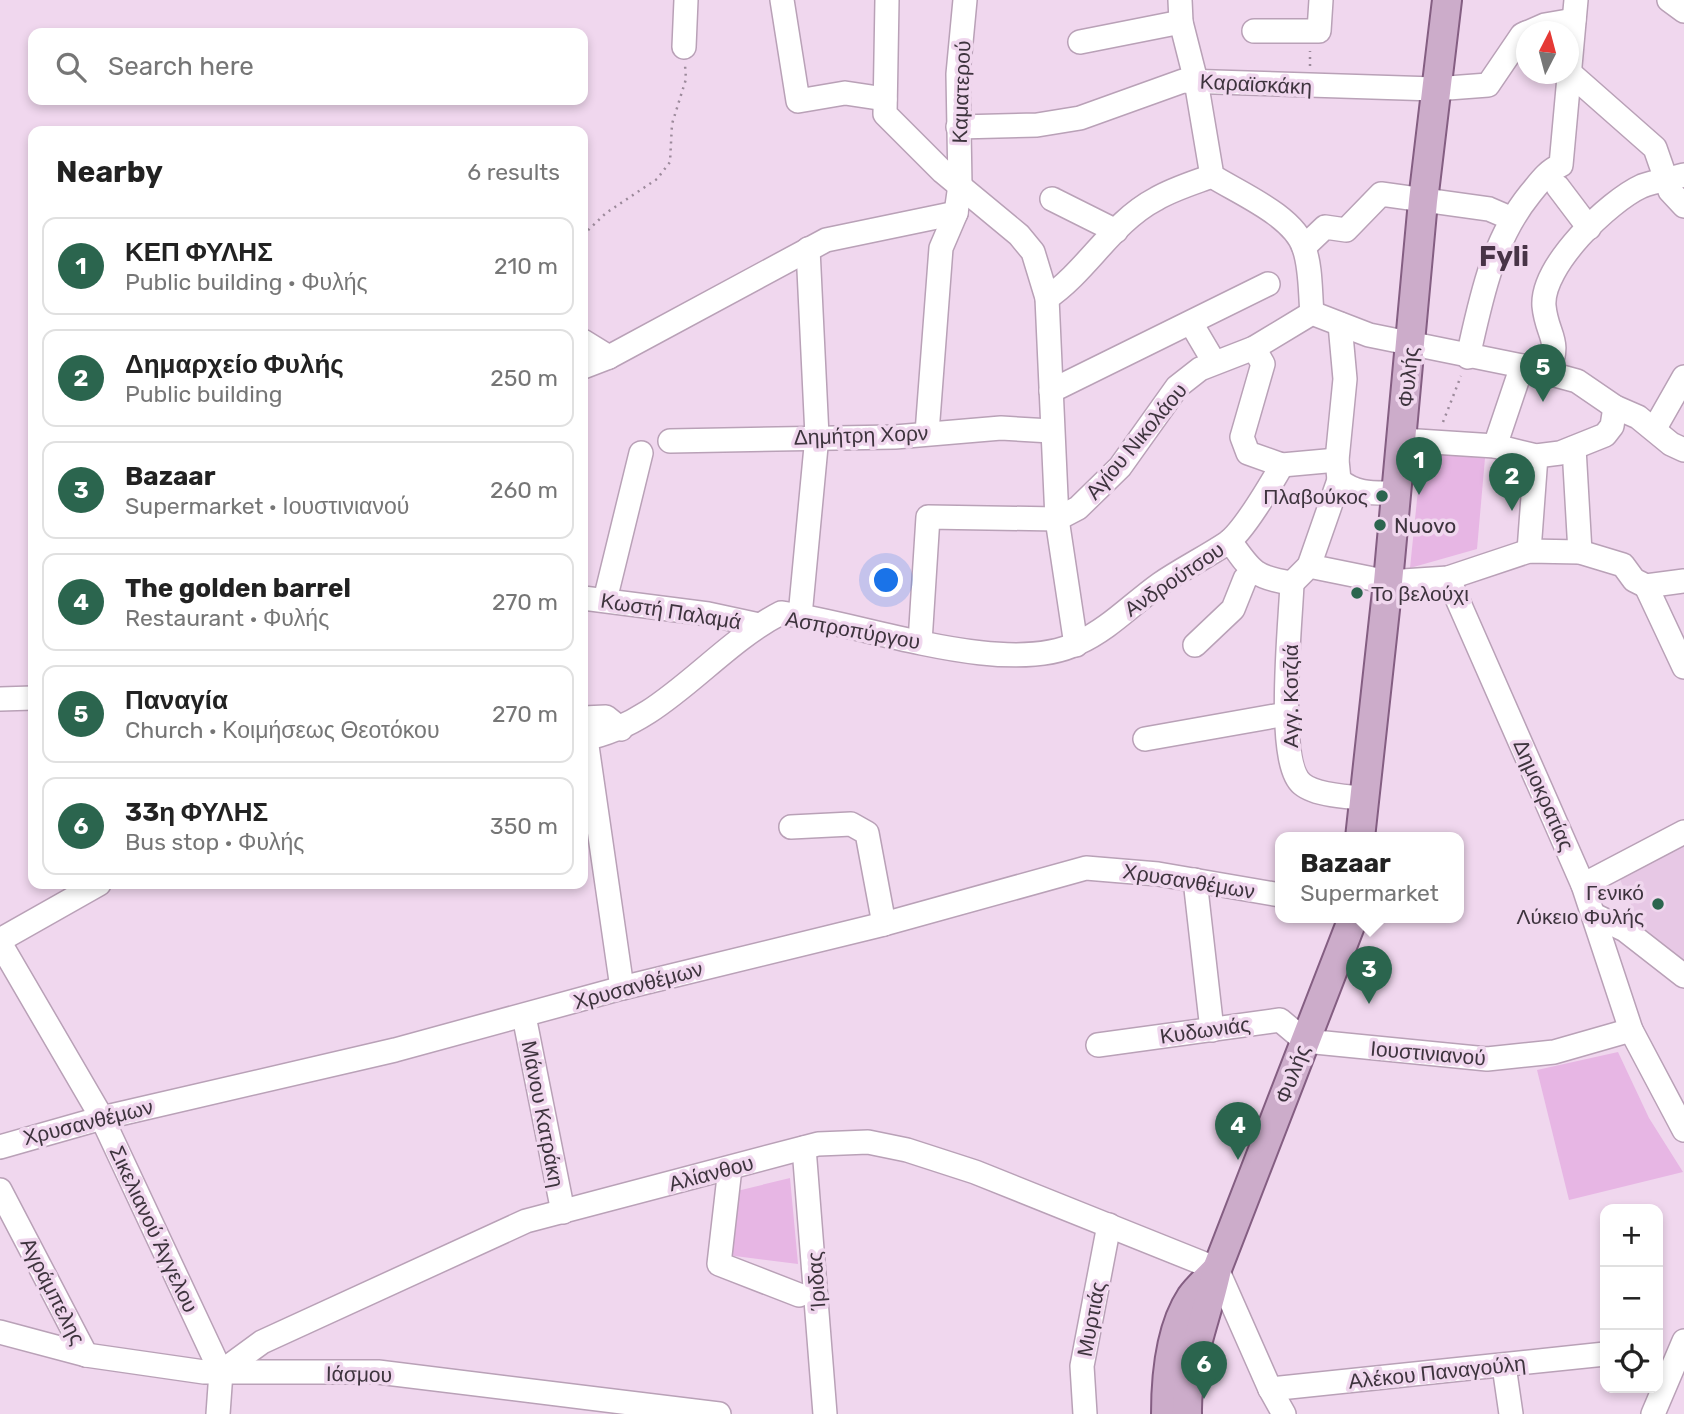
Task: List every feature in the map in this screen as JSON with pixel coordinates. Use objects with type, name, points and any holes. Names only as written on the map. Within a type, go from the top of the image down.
[{"type":"main road","name":"Φυλής","points":[[1361,832],[1388,582],[1423,201],[1447,0]]},
{"type":"main road","name":"Φυλής","points":[[1187,1414],[1190,1363],[1209,1306],[1217,1269],[1351,923]]},
{"type":"main road","name":"Φυλής","points":[[1166,1414],[1170,1358],[1182,1318],[1191,1297],[1217,1269]]},
{"type":"street","points":[[684,47],[686,0]]},
{"type":"street","points":[[782,0],[798,100],[845,93],[885,99]]},
{"type":"street","points":[[887,0],[885,114],[943,172],[1019,235],[1033,252],[1047,298],[1057,519],[1076,645]]},
{"type":"street","name":"Καματερού","points":[[927,433],[941,247],[956,213],[960,185],[958,74],[965,0]]},
{"type":"street","points":[[1254,31],[1319,31],[1321,0]]},
{"type":"street","points":[[1669,0],[1684,11]]},
{"type":"street","points":[[1553,21],[1575,10]]},
{"type":"street","points":[[1080,42],[1180,11],[1196,81],[1212,176],[1286,221],[1304,247],[1312,313],[1369,335],[1522,366],[1577,381],[1615,407],[1655,428],[1671,444],[1684,450]]},
{"type":"street","name":"Καραϊσκάκη","points":[[958,127],[1037,125],[1080,118],[1183,81],[1435,89],[1488,85],[1516,44]]},
{"type":"street","points":[[1579,81],[1655,148],[1676,178]]},
{"type":"street","points":[[1560,176],[1570,84]]},
{"type":"street","points":[[1468,357],[1486,278],[1510,218],[1549,170],[1560,176],[1588,228]]},
{"type":"street","points":[[1047,298],[1064,287],[1116,231],[1154,199],[1212,176]]},
{"type":"street","points":[[1676,178],[1670,191],[1684,206]]},
{"type":"street","points":[[1548,373],[1554,356],[1555,341],[1544,305],[1547,289],[1564,254],[1608,208],[1643,186],[1676,178]]},
{"type":"street","points":[[1304,247],[1325,227],[1346,230],[1381,194],[1489,209],[1510,218]]},
{"type":"street","points":[[1052,199],[1116,231]]},
{"type":"street","points":[[588,365],[609,357],[825,240],[956,213]]},
{"type":"street","points":[[800,616],[817,436],[808,249]]},
{"type":"street","points":[[1051,391],[1268,284]]},
{"type":"street","name":"Αγίου Νικολάου","points":[[1057,519],[1078,509],[1096,494],[1120,467],[1177,387],[1214,362],[1254,348],[1312,313]]},
{"type":"street","points":[[1191,323],[1214,362]]},
{"type":"street","points":[[1230,541],[1251,572],[1266,579],[1292,583],[1309,566],[1338,470],[1345,379],[1340,324]]},
{"type":"street","points":[[588,344],[609,357]]},
{"type":"street","points":[[1254,348],[1262,364],[1242,437],[1248,453],[1282,465],[1338,470]]},
{"type":"street","points":[[1495,446],[1522,366]]},
{"type":"street","points":[[1655,428],[1684,377]]},
{"type":"street","points":[[1402,440],[1495,446],[1536,456],[1574,448],[1605,435],[1612,426],[1615,407]]},
{"type":"street","name":"Δημήτρη Χορν","points":[[670,442],[895,436],[1002,428],[1051,430]]},
{"type":"street","points":[[1574,448],[1580,552]]},
{"type":"street","points":[[594,599],[641,453]]},
{"type":"street","points":[[1530,551],[1536,456]]},
{"type":"street","name":"Ανδρούτσου","points":[[1076,645],[1104,629],[1131,604],[1194,560],[1230,541],[1282,465]]},
{"type":"street","points":[[1338,470],[1352,491],[1396,493]]},
{"type":"street","points":[[920,642],[928,517],[1057,519]]},
{"type":"street","points":[[1309,566],[1388,582],[1448,578],[1530,551],[1580,552],[1623,565],[1634,579],[1646,586],[1684,667]]},
{"type":"street","points":[[1195,645],[1233,608],[1251,572]]},
{"type":"street","name":"Δημοκρατίας","points":[[1448,578],[1583,886],[1631,1030],[1684,1129]]},
{"type":"street","points":[[1646,586],[1684,581]]},
{"type":"street","name":"Αγγ. Κοτζιά","points":[[1292,583],[1286,714],[1290,765],[1302,784],[1333,796],[1364,799]]},
{"type":"street","name":"Κωστή Παλαμά","points":[[594,599],[708,614],[759,625]]},
{"type":"street","name":"Ασπροπύργου","points":[[588,732],[621,729],[683,688],[759,625],[781,613],[920,642],[993,653],[1030,655],[1076,645]]},
{"type":"street","points":[[0,699],[28,698]]},
{"type":"street","points":[[1145,739],[1286,714]]},
{"type":"street","points":[[588,759],[622,988]]},
{"type":"street","points":[[791,827],[851,824],[867,833],[884,924]]},
{"type":"street","points":[[1583,886],[1684,832]]},
{"type":"street","name":"Χρυσανθέμων","points":[[0,1147],[102,1118],[395,1051],[622,988],[884,924],[1086,868],[1195,880],[1275,894]]},
{"type":"street","points":[[1195,880],[1212,1030]]},
{"type":"street","points":[[0,941],[90,889]]},
{"type":"street","points":[[1594,915],[1625,930],[1684,976]]},
{"type":"street","name":"Σικελιανού Άγγελου","points":[[0,941],[102,1118],[222,1372]]},
{"type":"street","name":"Μάνου Κατράκη","points":[[524,1016],[563,1212]]},
{"type":"street","name":"Κυδωνιάς","points":[[1098,1045],[1280,1020],[1305,1041]]},
{"type":"street","name":"Ιουστινιανού","points":[[1305,1041],[1487,1059],[1554,1052],[1631,1030]]},
{"type":"street","name":"Αλίανθου","points":[[222,1372],[262,1342],[526,1221],[804,1148],[868,1142],[907,1150],[975,1172],[1217,1269]]},
{"type":"street","name":"Ίριδας","points":[[804,1148],[825,1414]]},
{"type":"street","points":[[730,1168],[719,1264],[799,1295]]},
{"type":"street","name":"Αγράμπελης","points":[[0,1189],[86,1355]]},
{"type":"street","name":"Μυρτιάς","points":[[1085,1414],[1082,1366],[1109,1225]]},
{"type":"street","points":[[1217,1269],[1270,1390],[1284,1414]]},
{"type":"street","name":"Ιάσμου","points":[[0,1332],[86,1355],[222,1372],[378,1372],[719,1414]]},
{"type":"street","points":[[1663,1348],[1683,1344]]},
{"type":"street","points":[[1653,1414],[1683,1344]]},
{"type":"street","name":"Αλέκου Παναγούλη","points":[[1270,1390],[1600,1355]]},
{"type":"street","points":[[1504,1366],[1511,1414]]},
{"type":"street","points":[[218,1414],[222,1372]]},
{"type":"path","points":[[1309,87],[1311,31]]},
{"type":"path","points":[[588,230],[606,213],[657,179],[670,162],[672,124],[686,79],[684,47]]},
{"type":"path","points":[[1435,442],[1468,357]]},
{"type":"shaded area","points":[[1422,451],[1485,458],[1477,549],[1410,568]]},
{"type":"shaded area","name":"Γενικό Λύκειο Φυλής","points":[[1684,841],[1684,965],[1643,932],[1619,877]]},
{"type":"shaded area","points":[[1618,1052],[1649,1118],[1683,1172],[1569,1200],[1537,1070]]},
{"type":"shaded area","points":[[790,1178],[798,1264],[727,1255],[737,1191]]},
{"type":"place","name":"Παναγία","points":[[1543,402]]},
{"type":"place","name":"ΚΕΠ ΦΥΛΗΣ","points":[[1419,495]]},
{"type":"place","name":"Πλαβούκος","points":[[1382,496]]},
{"type":"place","name":"Δημαρχείο Φυλής","points":[[1512,511]]},
{"type":"place","name":"Nuovo","points":[[1380,525]]},
{"type":"place","name":"Το βελούχι","points":[[1357,593]]},
{"type":"place","name":"Γενικό Λύκειο Φυλής","points":[[1658,904]]},
{"type":"place","name":"Bazaar","points":[[1369,1004]]},
{"type":"place","name":"The golden barrel","points":[[1238,1160]]},
{"type":"place","name":"33η ΦΥΛΗΣ","points":[[1204,1399]]},
{"type":"district","name":"Fyli","points":[[1504,256]]}]
